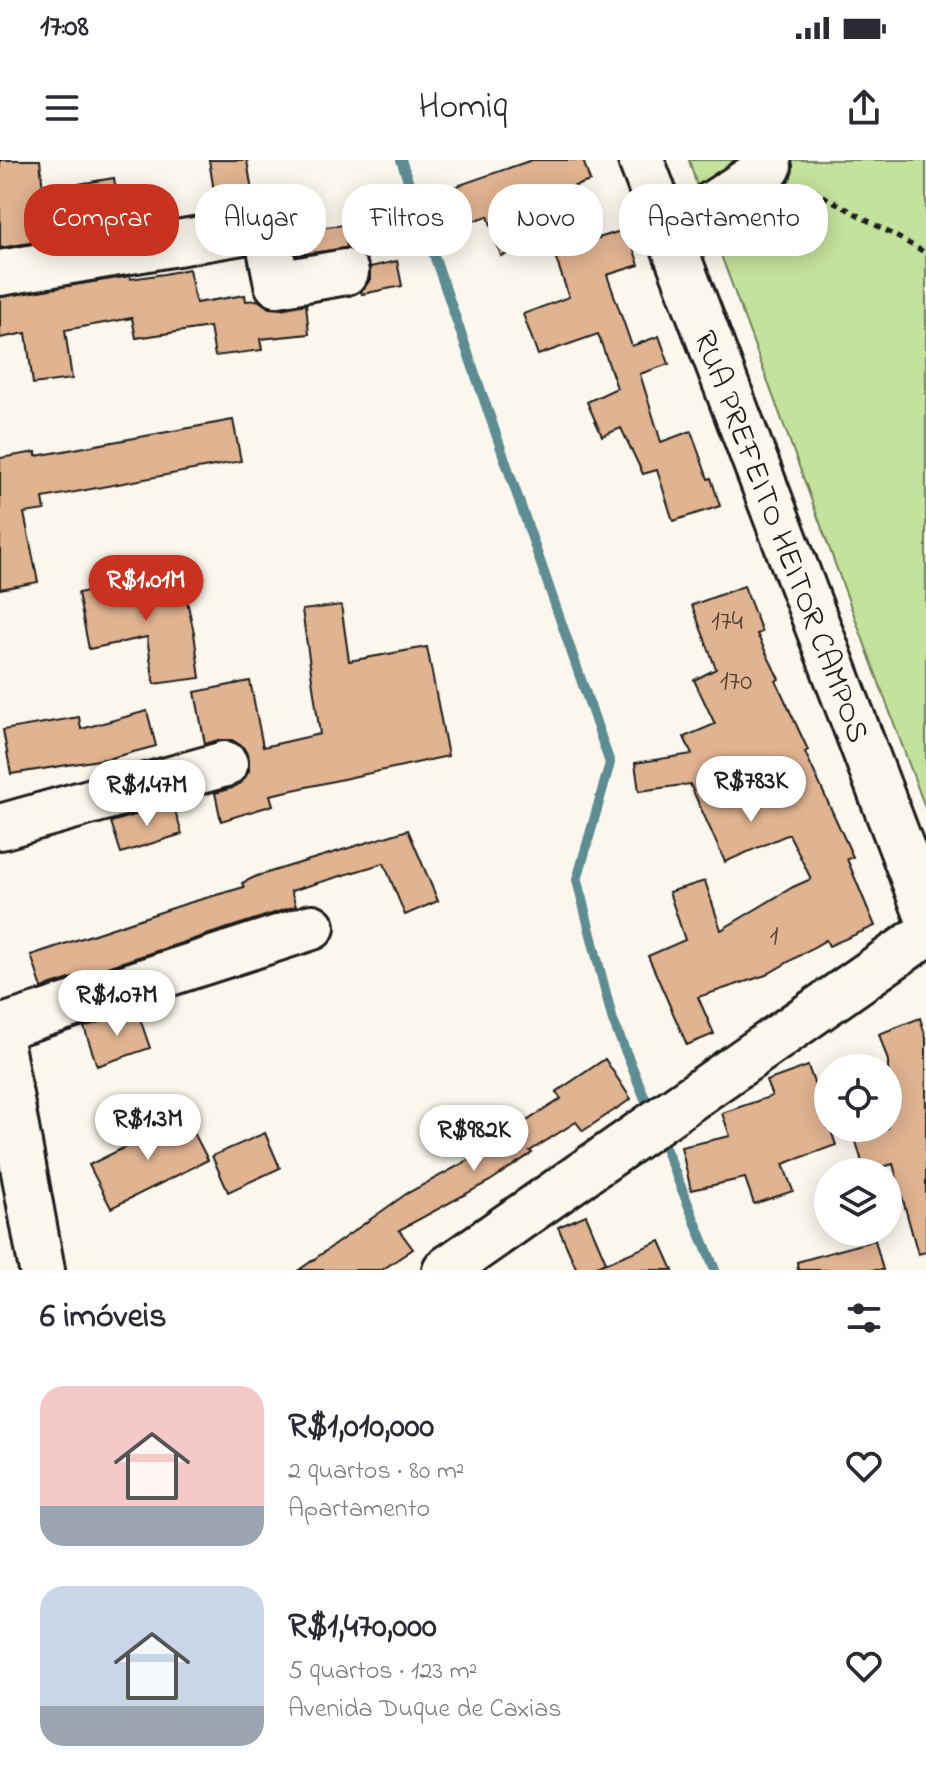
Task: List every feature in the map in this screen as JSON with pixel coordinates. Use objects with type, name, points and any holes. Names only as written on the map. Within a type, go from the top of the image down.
[{"type":"street","name":"RUA PREFEITO HEITOR CAMPOS","points":[[641,160],[650,184]]},
{"type":"street","points":[[737,184],[767,163]]},
{"type":"street","points":[[0,273],[266,228],[277,284],[346,272]]},
{"type":"street","name":"RUA PREFEITO HEITOR CAMPOS","points":[[677,256],[926,912]]},
{"type":"street","points":[[0,827],[225,764]]},
{"type":"street","points":[[0,1028],[312,927]]},
{"type":"street","points":[[445,1270],[926,934]]},
{"type":"street","points":[[0,1040],[42,1270]]},
{"type":"path","points":[[767,163],[926,253]]},
{"type":"green space","points":[[689,160],[926,160],[926,810],[721,256],[828,256],[828,184],[696,184]]},
{"type":"building","points":[[0,160],[40,160],[42,184],[24,184],[24,244],[0,248]]},
{"type":"building","points":[[209,160],[247,160],[251,184],[213,184]]},
{"type":"building","points":[[532,160],[583,160],[590,181],[581,184],[488,184],[488,216],[472,221],[472,184],[463,184]]},
{"type":"building","points":[[114,178],[115,184],[78,184]]},
{"type":"building","points":[[342,225],[342,249],[326,251],[326,227]]},
{"type":"building","points":[[619,232],[619,256],[636,256],[639,265],[607,275],[632,346],[659,336],[669,364],[640,374],[661,442],[691,431],[720,506],[673,521],[657,470],[643,474],[621,428],[602,436],[587,402],[617,388],[598,334],[538,355],[523,314],[569,297],[555,256],[603,256],[603,237]]},
{"type":"building","points":[[397,261],[402,286],[362,294],[370,280],[370,267]]},
{"type":"building","points":[[189,269],[196,303],[245,295],[246,301],[258,300],[269,308],[306,304],[309,334],[260,339],[262,350],[215,356],[210,327],[136,338],[132,318],[65,330],[72,379],[33,384],[26,333],[0,338],[0,297]]},
{"type":"building","points":[[233,420],[241,461],[43,498],[45,510],[24,513],[38,582],[0,589],[0,458],[36,452],[36,456]]},
{"type":"building","points":[[181,573],[200,678],[154,684],[147,637],[89,649],[78,593]]},
{"type":"building","points":[[744,586],[762,632],[757,634],[808,750],[805,752],[853,857],[847,859],[875,926],[829,946],[826,940],[766,975],[698,997],[714,1034],[687,1045],[648,956],[685,940],[669,892],[705,881],[721,930],[811,879],[789,834],[725,862],[690,784],[639,791],[635,763],[692,754],[684,737],[715,724],[694,680],[716,669],[692,605]]},
{"type":"building","points":[[341,605],[349,661],[427,647],[448,756],[270,795],[273,805],[221,821],[215,793],[242,782],[249,771],[249,758],[243,747],[232,740],[205,744],[195,692],[250,681],[263,747],[320,734],[302,610]]},
{"type":"building","points":[[147,711],[156,746],[111,758],[11,774],[3,730],[79,717],[81,729]]},
{"type":"building","points":[[173,804],[182,834],[121,853],[111,822]]},
{"type":"building","points":[[408,830],[438,901],[405,915],[384,863],[291,891],[296,906],[42,988],[31,955],[244,887],[242,883],[257,876]]},
{"type":"building","points":[[137,1010],[150,1048],[97,1066],[84,1027]]},
{"type":"building","points":[[920,1018],[926,1038],[926,1252],[918,1254],[902,1196],[902,1158],[861,1158],[856,1142],[902,1142],[902,1054],[886,1054],[879,1034]]},
{"type":"building","points":[[605,1059],[631,1099],[583,1131],[576,1122],[490,1181],[399,1230],[413,1249],[382,1270],[299,1270],[406,1194],[480,1154],[561,1099],[556,1092]]},
{"type":"building","points":[[808,1066],[814,1083],[814,1142],[835,1142],[836,1145],[783,1164],[793,1191],[754,1204],[745,1178],[691,1190],[681,1147],[730,1136],[722,1113],[772,1096],[766,1081]]},
{"type":"building","points":[[186,1117],[208,1160],[111,1208],[89,1165]]},
{"type":"building","points":[[265,1133],[280,1168],[228,1192],[212,1156]]},
{"type":"building","points":[[586,1215],[606,1262],[587,1270],[577,1270],[558,1227]]},
{"type":"building","points":[[660,1241],[673,1270],[591,1269]]},
{"type":"building","points":[[854,1246],[877,1246],[883,1270],[798,1270],[797,1262]]},
{"type":"waterway","points":[[401,160],[610,763],[577,880],[613,1021],[651,1113]]},
{"type":"waterway","points":[[658,1131],[715,1270]]}]
